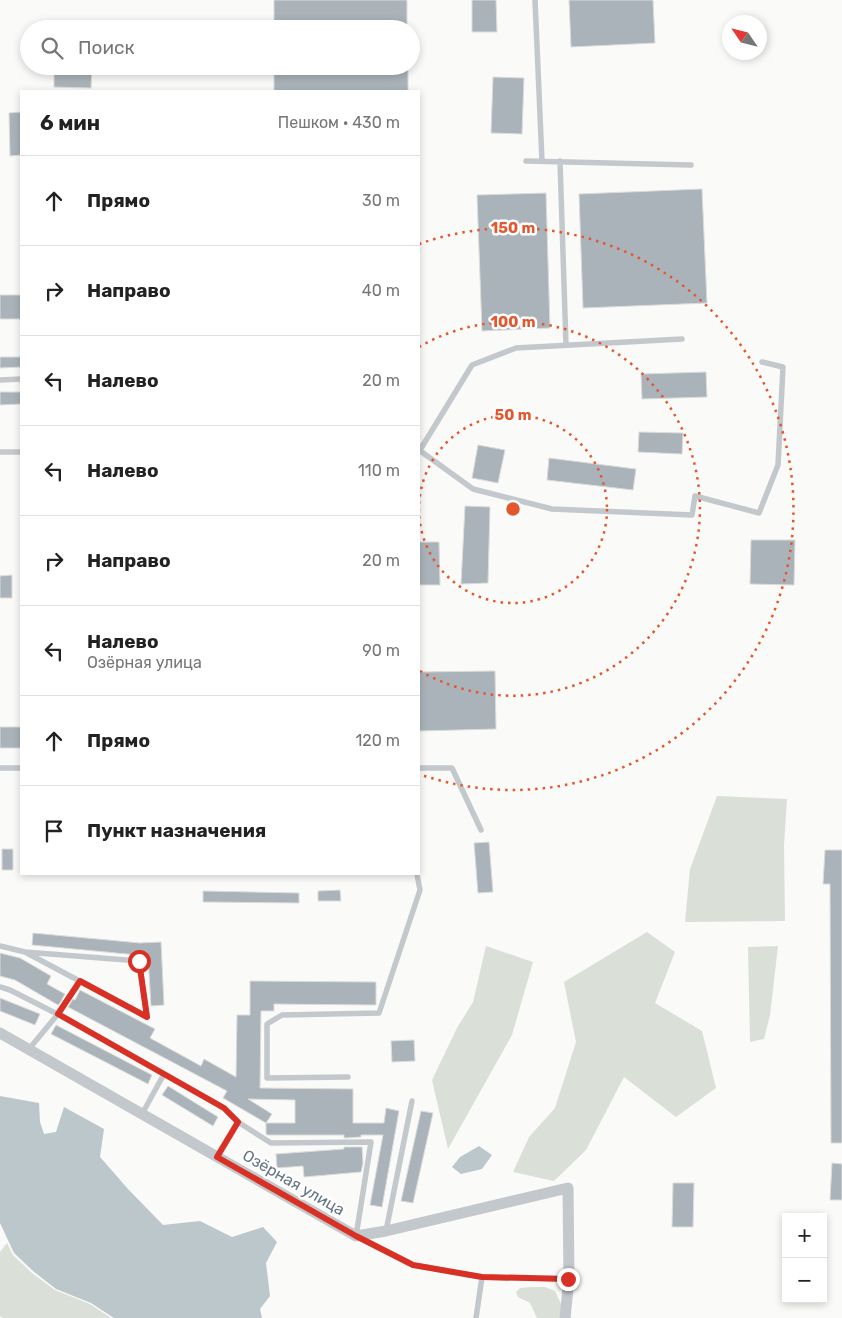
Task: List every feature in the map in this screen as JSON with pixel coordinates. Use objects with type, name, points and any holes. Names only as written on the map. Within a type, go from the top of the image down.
[{"type":"street","name":"Озёрная улица","points":[[0,1033],[356,1236],[386,1231],[568,1188],[568,1279]]},
{"type":"street","points":[[565,1318],[568,1279]]},
{"type":"lane","points":[[535,0],[542,161]]},
{"type":"lane","points":[[526,161],[691,165]]},
{"type":"lane","points":[[560,161],[566,345]]},
{"type":"lane","points":[[420,448],[472,365],[516,348],[682,339]]},
{"type":"lane","points":[[420,451],[473,489],[552,509],[692,515],[695,496],[759,513],[778,465],[783,367],[762,362]]},
{"type":"lane","points":[[0,380],[20,380]]},
{"type":"lane","points":[[0,452],[20,452]]},
{"type":"lane","points":[[0,768],[20,768]]},
{"type":"lane","points":[[420,768],[452,768],[481,830]]},
{"type":"lane","points":[[348,1076],[267,1078],[268,1024],[282,1015],[379,1013],[420,890],[417,875]]},
{"type":"lane","points":[[0,946],[25,952],[139,961],[147,1017],[25,952]]},
{"type":"lane","points":[[29,1049],[58,1014],[80,981]]},
{"type":"lane","points":[[0,988],[10,990],[58,1014],[224,1108],[238,1122],[271,1143],[371,1142],[356,1236],[413,1265],[482,1277],[568,1279]]},
{"type":"lane","points":[[142,1114],[164,1074]]},
{"type":"lane","points":[[386,1231],[412,1100]]},
{"type":"lane","points":[[217,1157],[238,1122]]},
{"type":"lane","points":[[476,1318],[482,1277]]},
{"type":"shaded area","points":[[717,796],[787,799],[784,845],[785,921],[685,922],[690,869]]},
{"type":"shaded area","points":[[647,932],[675,952],[655,1003],[702,1031],[716,1088],[676,1117],[624,1077],[586,1150],[554,1181],[513,1172],[529,1137],[555,1108],[576,1042],[564,982]]},
{"type":"shaded area","points":[[486,946],[533,962],[512,1035],[448,1149],[432,1080],[457,1028],[473,1002]]},
{"type":"shaded area","points":[[778,946],[770,1015],[764,1039],[750,1042],[748,947]]},
{"type":"shaded area","points":[[0,1096],[39,1103],[40,1122],[44,1134],[56,1132],[64,1107],[104,1129],[100,1157],[163,1225],[200,1221],[232,1237],[263,1227],[277,1242],[266,1263],[270,1296],[260,1309],[262,1318],[114,1318],[91,1303],[56,1289],[33,1271],[14,1253],[0,1223]]},
{"type":"shaded area","points":[[479,1146],[492,1155],[482,1169],[461,1174],[452,1167],[460,1157]]},
{"type":"shaded area","points":[[7,1243],[13,1255],[32,1273],[55,1290],[90,1304],[111,1318],[3,1318],[0,1316],[0,1252]]},
{"type":"shaded area","points":[[545,1287],[555,1291],[562,1306],[572,1318],[537,1318],[530,1303],[518,1297],[516,1292],[520,1288]]},
{"type":"building","points":[[274,0],[407,0],[407,20],[274,20]]},
{"type":"building","points":[[472,0],[496,0],[497,32],[472,32]]},
{"type":"building","points":[[569,0],[653,0],[655,43],[571,47]]},
{"type":"building","points":[[54,75],[92,75],[91,88],[54,87]]},
{"type":"building","points":[[274,75],[408,75],[408,90],[274,90]]},
{"type":"building","points":[[493,77],[524,78],[522,134],[491,133]]},
{"type":"building","points":[[20,112],[20,155],[10,156],[9,113]]},
{"type":"building","points":[[702,189],[707,303],[583,308],[579,194]]},
{"type":"building","points":[[546,193],[550,328],[482,331],[477,195]]},
{"type":"building","points":[[0,295],[20,295],[20,319],[0,319]]},
{"type":"building","points":[[0,357],[20,357],[20,367],[0,368]]},
{"type":"building","points":[[706,372],[707,397],[642,399],[641,374]]},
{"type":"building","points":[[0,392],[20,392],[20,404],[0,405]]},
{"type":"building","points":[[639,432],[683,433],[682,454],[638,452]]},
{"type":"building","points":[[478,445],[505,450],[498,483],[472,478]]},
{"type":"building","points":[[549,458],[636,469],[633,490],[547,480]]},
{"type":"building","points":[[465,506],[490,507],[488,583],[461,584]]},
{"type":"building","points":[[751,540],[795,540],[794,585],[750,584]]},
{"type":"building","points":[[420,542],[439,542],[440,585],[420,585]]},
{"type":"building","points":[[12,575],[12,598],[0,598],[0,576]]},
{"type":"building","points":[[495,671],[496,729],[420,731],[420,672]]},
{"type":"building","points":[[0,727],[20,727],[20,748],[0,748]]},
{"type":"building","points":[[489,842],[493,892],[478,893],[474,843]]},
{"type":"building","points":[[2,849],[13,849],[13,870],[2,870]]},
{"type":"building","points":[[825,850],[842,850],[842,1143],[831,1143],[830,884],[823,884]]},
{"type":"building","points":[[340,890],[341,901],[318,901],[318,891]]},
{"type":"building","points":[[203,891],[299,893],[299,903],[203,902]]},
{"type":"building","points":[[33,933],[140,943],[161,942],[164,1005],[151,1006],[148,956],[32,945]]},
{"type":"building","points":[[0,953],[20,958],[51,976],[47,984],[65,994],[60,1003],[58,1005],[15,980],[0,976]]},
{"type":"building","points":[[250,981],[376,982],[376,1005],[274,1004],[274,1011],[261,1011],[260,1088],[353,1089],[353,1123],[384,1123],[386,1108],[399,1111],[382,1207],[370,1205],[383,1135],[361,1135],[361,1137],[344,1138],[344,1135],[268,1135],[266,1134],[266,1123],[223,1098],[227,1091],[68,1007],[73,999],[75,1000],[80,990],[155,1029],[150,1038],[201,1066],[204,1059],[236,1077],[237,1015],[250,1015]],"holes":[[[248,1099],[295,1100],[295,1123],[266,1123],[272,1114]]]},
{"type":"building","points":[[0,998],[40,1014],[35,1025],[0,1011]]},
{"type":"building","points":[[56,1025],[152,1075],[148,1084],[51,1034]]},
{"type":"building","points":[[414,1040],[415,1061],[392,1062],[391,1041]]},
{"type":"building","points":[[168,1086],[218,1117],[213,1126],[162,1095]]},
{"type":"building","points":[[421,1111],[433,1113],[413,1203],[401,1201]]},
{"type":"building","points":[[344,1147],[362,1147],[363,1163],[361,1172],[304,1177],[303,1166],[277,1168],[276,1154],[344,1149]]},
{"type":"building","points":[[832,1163],[842,1164],[842,1200],[830,1200]]},
{"type":"building","points":[[673,1183],[694,1183],[693,1227],[672,1227]]},
{"type":"route","points":[[139,961],[147,1017],[80,981],[58,1014],[224,1108],[238,1122],[217,1157],[356,1236],[413,1265],[482,1277],[568,1279]]}]
